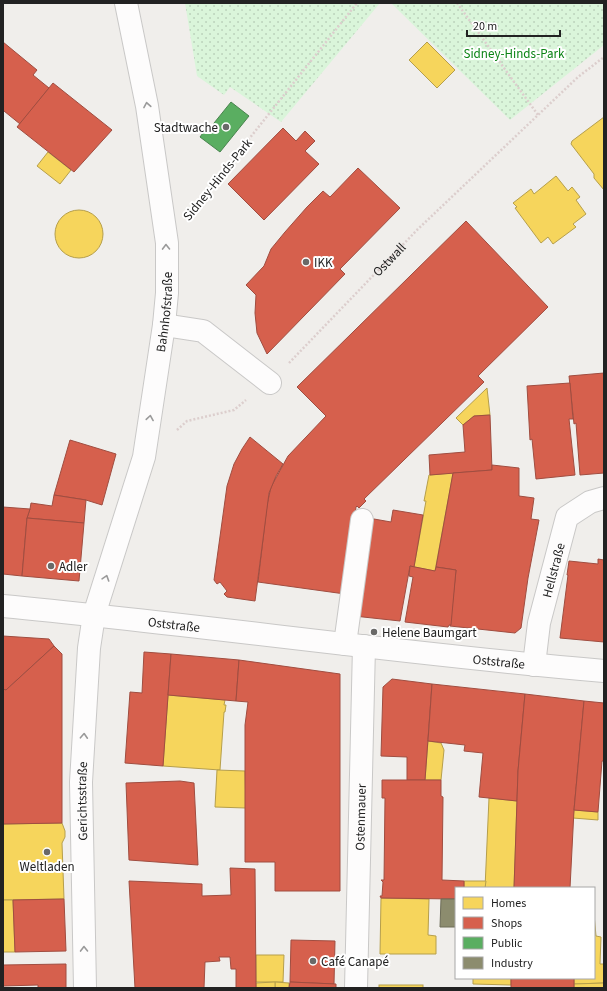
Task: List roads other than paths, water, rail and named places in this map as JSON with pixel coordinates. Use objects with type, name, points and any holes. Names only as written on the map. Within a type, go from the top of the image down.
[{"type":"street","name":"Bahnhofstraße","points":[[94,615],[144,457],[164,325],[167,293],[167,243],[147,106],[126,3]]},
{"type":"street","points":[[164,325],[203,331],[270,383]]},
{"type":"street","name":"Hellstraße","points":[[534,666],[539,623],[567,517],[590,502],[604,498]]},
{"type":"street","points":[[355,645],[349,615],[362,520]]},
{"type":"street","name":"Oststraße","points":[[3,606],[94,615],[534,666],[604,671]]},
{"type":"street","name":"Gerichtsstraße","points":[[85,988],[81,782],[88,648],[94,615]]},
{"type":"street","name":"Ostenmauer","points":[[355,645],[363,694],[356,988]]},
{"type":"place","name":"Stadtwache","points":[[226,127]]},
{"type":"place","name":"IKK","points":[[306,262]]},
{"type":"place","name":"Adler","points":[[51,566]]},
{"type":"place","name":"Helene Baumgart","points":[[374,632]]},
{"type":"place","name":"Weltladen","points":[[47,852]]},
{"type":"place","name":"Café Canapé","points":[[313,961]]},
{"type":"park label","name":"Sidney-Hinds-Park","points":[[514,53]]}]
